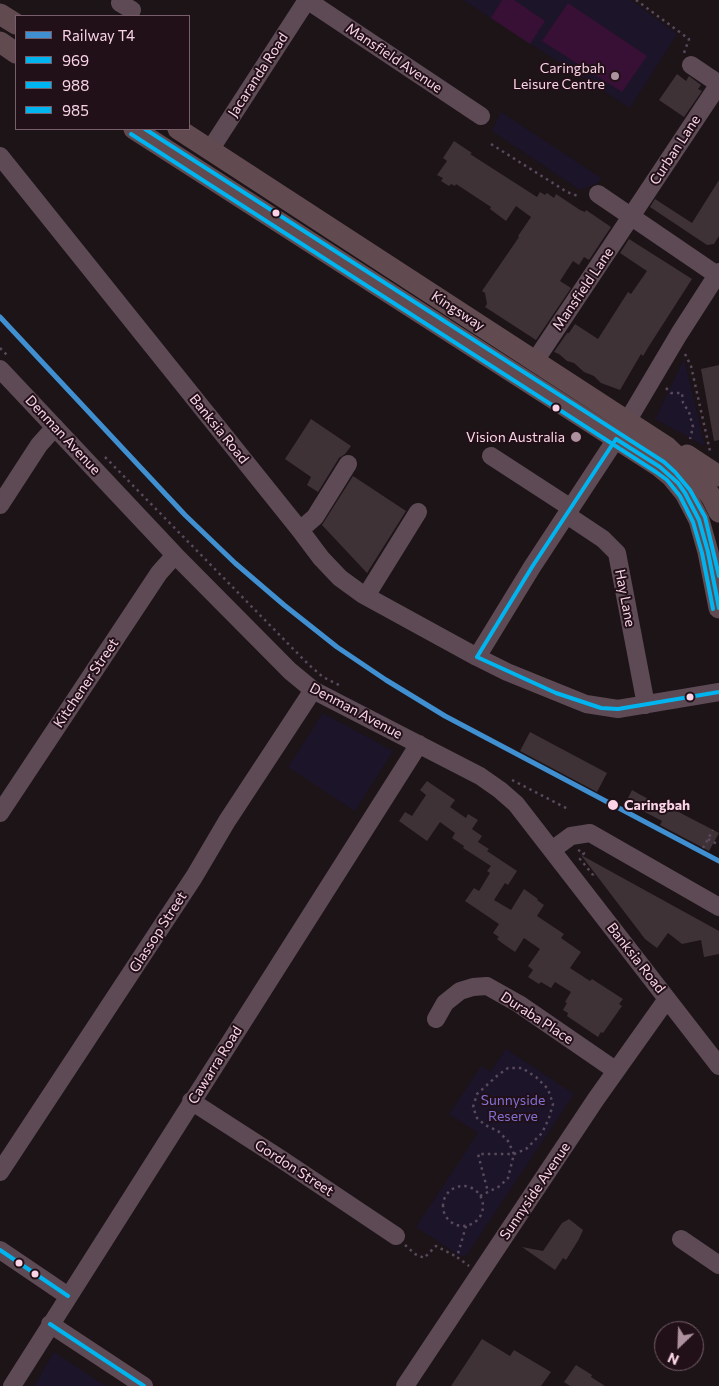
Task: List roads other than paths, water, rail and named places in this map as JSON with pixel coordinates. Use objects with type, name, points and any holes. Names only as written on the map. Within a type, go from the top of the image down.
[{"type":"main road","points":[[0,14],[15,23]]},
{"type":"main road","points":[[0,42],[15,52]]},
{"type":"main road","name":"Kingsway","points":[[136,130],[671,476],[685,493],[699,520],[708,552],[719,608]]},
{"type":"main road","name":"Kingsway","points":[[180,130],[667,446],[686,464],[706,488],[719,512]]},
{"type":"main road","points":[[198,170],[210,150]]},
{"type":"main road","points":[[616,440],[632,422],[715,467]]},
{"type":"main road","points":[[699,520],[719,512]]},
{"type":"main road","points":[[699,520],[719,528]]},
{"type":"street","name":"Mansfield Avenue","points":[[307,0],[481,116]]},
{"type":"street","name":"Jacaranda Road","points":[[210,150],[307,0]]},
{"type":"street","points":[[687,60],[719,84]]},
{"type":"street","name":"Curban Lane","points":[[631,216],[719,84]]},
{"type":"street","name":"Banksia Road","points":[[0,156],[321,558],[340,578],[366,596],[506,672],[586,704],[618,710],[719,692]]},
{"type":"street","points":[[598,194],[718,274],[712,299],[679,334],[632,422]]},
{"type":"street","name":"Mansfield Lane","points":[[535,361],[631,216]]},
{"type":"street","name":"Denman Avenue","points":[[6,365],[55,427],[175,555],[290,671],[313,690],[480,776],[516,804],[552,850]]},
{"type":"street","points":[[0,505],[39,445],[55,427]]},
{"type":"street","points":[[477,657],[616,440]]},
{"type":"street","name":"Hay Lane","points":[[491,456],[569,511],[603,538],[617,553],[646,705]]},
{"type":"street","points":[[300,530],[315,517],[348,464]]},
{"type":"street","points":[[366,596],[418,512]]},
{"type":"street","name":"Kitchener Street","points":[[0,813],[159,573],[175,555]]},
{"type":"street","name":"Glassop Street","points":[[0,1172],[194,877],[227,820],[313,690]]},
{"type":"street","name":"Cawarra Road","points":[[12,1386],[419,744]]},
{"type":"street","points":[[552,850],[571,836],[590,833],[719,906]]},
{"type":"street","name":"Banksia Road","points":[[552,850],[719,1066]]},
{"type":"street","name":"Duraba Place","points":[[436,1019],[445,1002],[460,991],[473,987],[487,986],[519,1004],[616,1070]]},
{"type":"street","name":"Sunnyside Avenue","points":[[405,1386],[616,1070],[667,999]]},
{"type":"street","name":"Gordon Street","points":[[191,1102],[281,1159],[396,1236]]},
{"type":"street","points":[[680,1238],[719,1265]]},
{"type":"street","points":[[0,1250],[68,1296]]},
{"type":"street","points":[[50,1324],[144,1386]]},
{"type":"rail line","name":"T4","points":[[0,317],[185,515],[235,563],[337,647],[445,716],[719,861]]},
{"type":"place","name":"Caringbah Leisure Centre","points":[[615,76]]},
{"type":"place","name":"Vision Australia","points":[[576,437]]},
{"type":"place","name":"Caringbah","points":[[613,805]]},
{"type":"park label","name":"Sunnyside Reserve","points":[[513,1108]]}]
